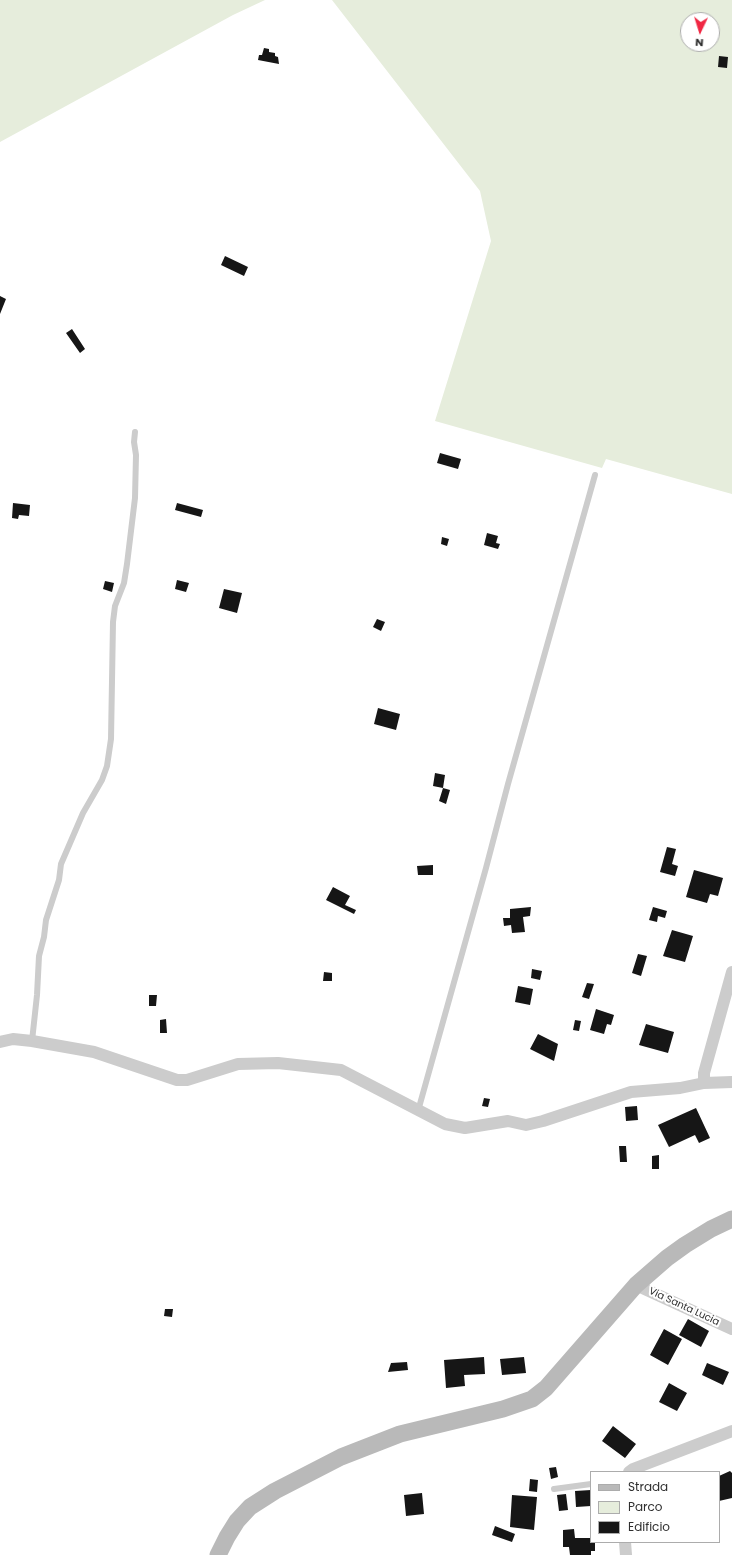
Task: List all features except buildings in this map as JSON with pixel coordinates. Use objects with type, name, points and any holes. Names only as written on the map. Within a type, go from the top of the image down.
[{"type":"street","points":[[704,1083],[704,1073],[732,972]]},
{"type":"street","points":[[0,1042],[13,1040],[32,1041],[94,1052],[177,1080],[187,1080],[238,1064],[278,1064],[341,1070],[445,1124],[465,1128],[508,1122],[526,1125],[543,1121],[631,1092],[680,1088],[704,1083],[732,1082]]},
{"type":"street","points":[[218,1555],[226,1537],[237,1521],[250,1507],[275,1490],[335,1460],[400,1434],[503,1409],[532,1399],[546,1388],[636,1285],[667,1258],[685,1245],[711,1229],[732,1219]]},
{"type":"street","name":"Via Santa Lucia","points":[[636,1285],[732,1329]]},
{"type":"street","points":[[630,1471],[732,1431]]},
{"type":"street","points":[[625,1543],[626,1555]]},
{"type":"lane","points":[[32,1041],[38,995],[38,956],[44,937],[46,920],[59,880],[61,864],[83,813],[102,780],[107,766],[111,739],[113,622],[115,606],[124,583],[127,564],[134,498],[136,455],[134,442],[135,432]]},
{"type":"lane","points":[[418,1111],[595,475]]},
{"type":"lane","points":[[554,1489],[590,1484]]},
{"type":"green space","points":[[0,0],[265,0],[233,15],[0,142]]},
{"type":"green space","points":[[332,0],[732,0],[732,494],[606,459],[602,468],[435,421],[491,241],[480,191]]}]
